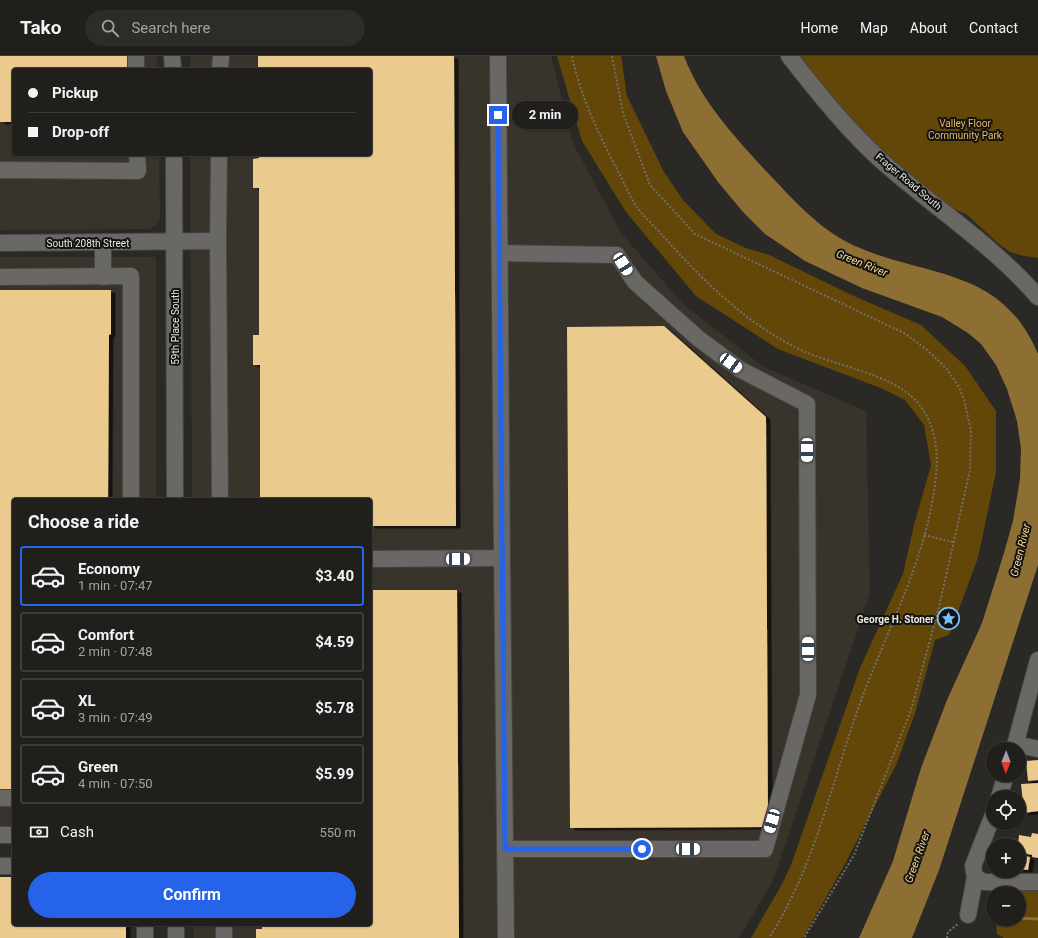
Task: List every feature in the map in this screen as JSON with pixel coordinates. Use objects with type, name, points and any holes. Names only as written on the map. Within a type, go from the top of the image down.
[{"type":"street","points":[[136,56],[136,68]]},
{"type":"street","points":[[172,56],[172,68]]},
{"type":"street","points":[[220,56],[220,68]]},
{"type":"street","points":[[498,56],[506,938]]},
{"type":"street","name":"Frager Road South","points":[[789,56],[819,95],[884,162],[965,227],[1020,278],[1038,297]]},
{"type":"street","points":[[0,170],[138,170],[137,156]]},
{"type":"street","name":"59th Place South","points":[[174,156],[175,498]]},
{"type":"street","points":[[219,156],[218,241],[220,498]]},
{"type":"street","name":"South 208th Street","points":[[0,243],[218,241]]},
{"type":"street","points":[[103,243],[103,277]]},
{"type":"street","points":[[500,253],[617,255],[635,282],[699,340],[742,370],[807,404],[808,695],[765,849],[505,849]]},
{"type":"street","points":[[0,277],[131,276],[131,498]]},
{"type":"street","points":[[372,559],[502,558]]},
{"type":"street","points":[[1017,742],[1034,690],[1038,660]]},
{"type":"street","points":[[1026,748],[1038,749]]},
{"type":"street","points":[[0,798],[12,798]]},
{"type":"street","points":[[968,915],[975,877],[973,866],[987,830]]},
{"type":"street","points":[[0,836],[12,836]]},
{"type":"street","points":[[0,866],[12,866]]},
{"type":"street","points":[[975,877],[984,882],[1038,882]]},
{"type":"street","points":[[145,926],[145,938]]},
{"type":"street","points":[[176,926],[176,938]]},
{"type":"street","points":[[224,926],[224,938]]},
{"type":"path","points":[[612,56],[623,113],[650,185],[695,234],[904,333],[926,349],[947,369],[959,387],[964,400],[971,430],[970,470],[938,611],[911,710],[854,855],[804,938]]},
{"type":"path","points":[[924,536],[953,542]]},
{"type":"path","points":[[947,938],[948,932],[968,915]]},
{"type":"shaded area","points":[[0,56],[157,56],[157,68],[12,68],[12,156],[159,156],[160,219],[156,225],[149,229],[0,230]]},
{"type":"shaded area","points":[[190,56],[551,56],[572,141],[621,233],[683,304],[764,367],[866,411],[870,593],[773,881],[739,938],[194,938],[194,926],[372,926],[372,498],[192,498],[190,156],[372,156],[372,68],[190,68]]},
{"type":"shaded area","points":[[0,257],[156,257],[156,498],[12,498],[12,826],[0,826]]},
{"type":"green space","points":[[557,56],[621,56],[627,96],[664,172],[683,200],[716,234],[746,248],[769,255],[856,297],[921,325],[965,366],[996,411],[996,472],[978,558],[949,635],[935,640],[915,713],[897,763],[846,862],[803,938],[751,938],[782,884],[791,865],[860,668],[903,574],[914,525],[931,465],[924,425],[905,400],[883,389],[778,349],[696,296],[626,212],[582,141]]},
{"type":"green space","name":"Valley Floor Community Park","points":[[794,56],[1038,56],[1038,258],[1010,252],[966,214],[951,208],[890,163]]},
{"type":"green space","points":[[1026,891],[1038,891],[1038,938],[1004,938],[997,934],[996,926],[1026,926]]},
{"type":"water","name":"Green River","points":[[656,56],[684,56],[699,88],[730,131],[794,200],[833,234],[872,253],[954,277],[979,288],[1002,303],[1022,324],[1038,354],[1038,565],[939,870],[912,938],[859,938],[893,861],[921,768],[947,700],[982,623],[1004,553],[1013,521],[1020,479],[1021,449],[1017,421],[1007,389],[996,365],[981,344],[968,333],[942,317],[862,288],[805,261],[765,234],[743,212],[718,182],[683,132],[666,91]]},
{"type":"building","points":[[0,56],[128,56],[128,68],[12,68],[12,122],[0,122]]},
{"type":"building","points":[[258,56],[454,56],[456,526],[372,526],[372,498],[254,498],[260,497],[260,365],[253,365],[253,335],[259,335],[259,188],[253,188],[253,159],[259,158],[259,156],[372,156],[372,68],[258,68]]},
{"type":"building","points":[[0,290],[111,290],[111,334],[109,335],[108,498],[12,498],[12,791],[0,791]]},
{"type":"building","points":[[664,326],[766,417],[768,827],[570,828],[567,327]]},
{"type":"building","points":[[372,590],[457,590],[459,938],[256,938],[256,929],[262,929],[262,926],[372,926]]},
{"type":"building","points":[[1038,760],[1038,780],[1028,781],[1026,761]]},
{"type":"building","points":[[1038,783],[1038,811],[1026,813],[1026,790],[1022,790],[1021,784]]},
{"type":"building","points":[[1032,833],[1038,834],[1038,858],[1026,854],[1026,838],[1019,838],[1019,835],[1031,837]]},
{"type":"building","points":[[1026,856],[1030,857],[1028,870],[1026,870]]},
{"type":"building","points":[[0,877],[12,877],[12,926],[126,926],[126,938],[0,938]]},
{"type":"waterway","points":[[1026,918],[1038,919]]},
{"type":"place","name":"George H. Stoner","points":[[949,619]]},
{"type":"route","points":[[498,115],[505,849],[642,849]]}]
